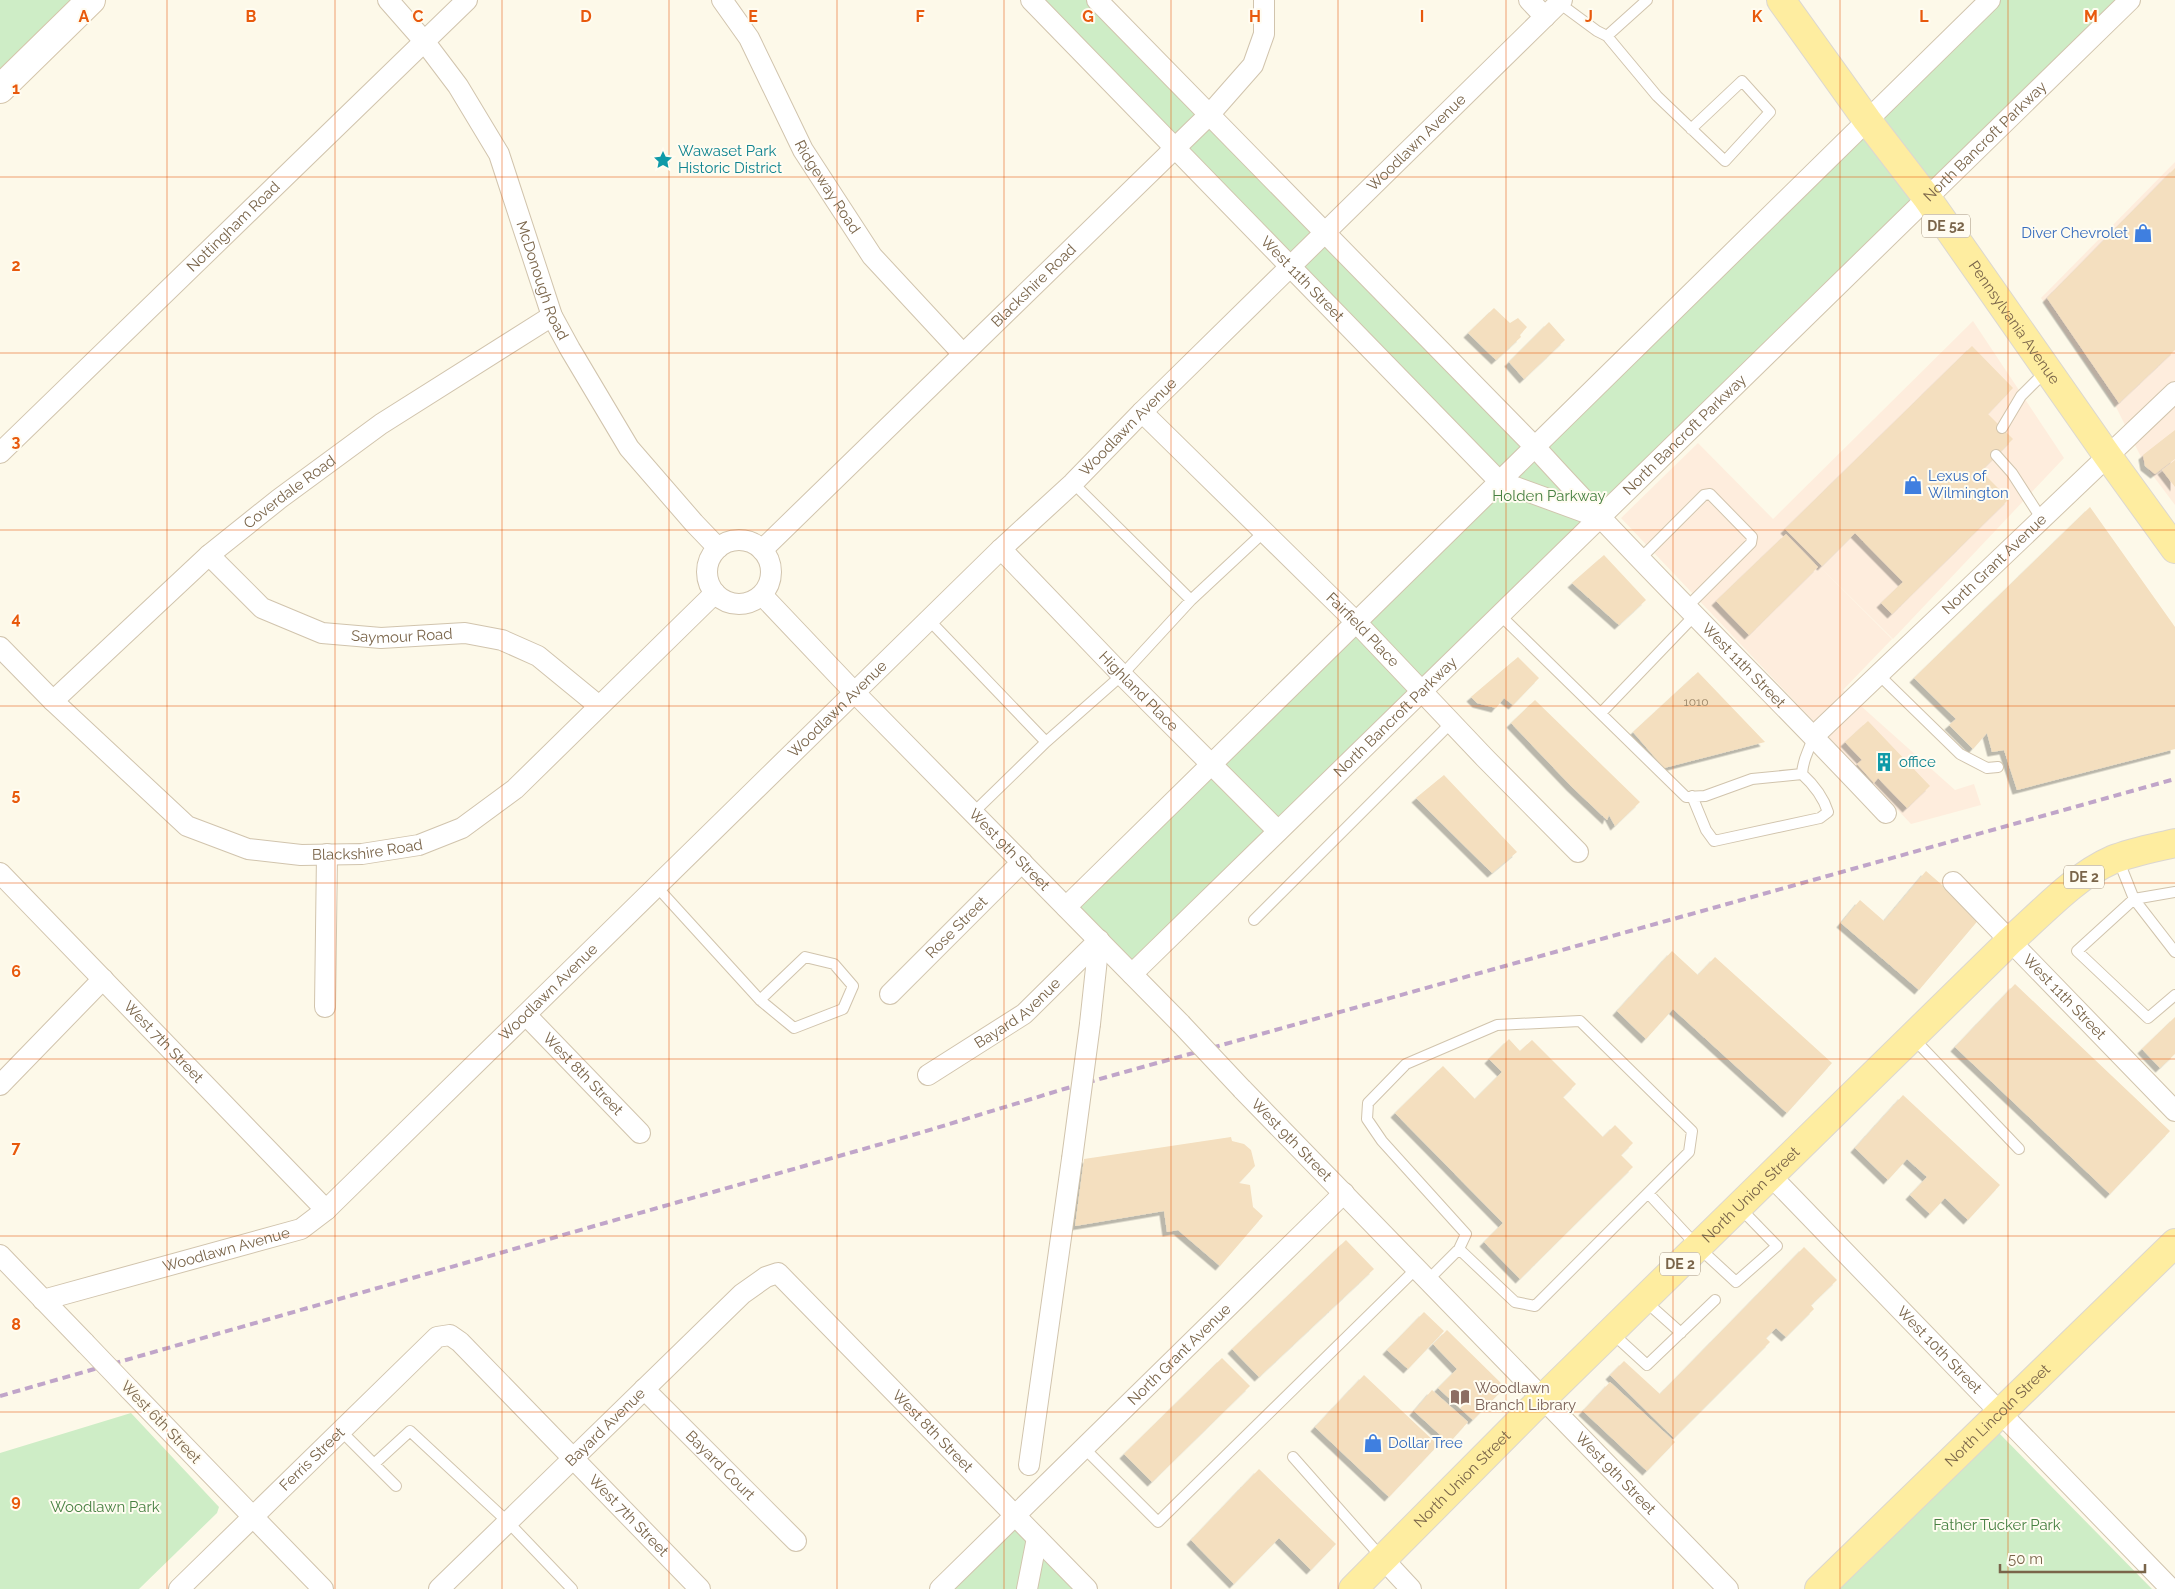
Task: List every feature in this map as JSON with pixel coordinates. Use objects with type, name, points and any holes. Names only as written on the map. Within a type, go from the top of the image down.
[{"type":"main road","name":"Pennsylvania Avenue","points":[[1781,0],[1867,120],[1927,198],[2106,455],[2175,549]]},
{"type":"main road","name":"North Union Street","points":[[1353,1589],[1384,1560],[1543,1398],[2010,941],[2097,868],[2118,858],[2175,843]]},
{"type":"main road","name":"North Lincoln Street","points":[[1818,1589],[2175,1243]]},
{"type":"street","points":[[0,89],[91,0]]},
{"type":"street","name":"McDonough Road","points":[[388,0],[424,41],[458,86],[499,154],[552,316],[570,350],[629,448],[718,548]]},
{"type":"street","name":"Nottingham Road","points":[[0,453],[467,0]]},
{"type":"street","name":"Ridgeway Road","points":[[722,0],[749,38],[803,150],[872,256],[962,353]]},
{"type":"street","name":"West 11th Street","points":[[1031,0],[1499,481],[1600,518]]},
{"type":"street","name":"West 11th Street","points":[[1096,0],[1535,446],[1600,518],[1814,736],[1886,813]]},
{"type":"street","name":"Blackshire Road","points":[[762,550],[962,353],[1209,115],[1253,65],[1264,34],[1264,0]]},
{"type":"street","points":[[1529,0],[1545,17]]},
{"type":"street","points":[[1066,907],[1990,0]]},
{"type":"street","name":"North Bancroft Parkway","points":[[1132,974],[2130,0]]},
{"type":"street","name":"Woodlawn Avenue","points":[[44,1300],[300,1229],[326,1210],[1001,549],[1073,483],[1142,412],[1561,1]]},
{"type":"street","name":"Coverdale Road","points":[[53,701],[209,555],[279,499],[380,424],[552,316]]},
{"type":"street","name":"North Grant Avenue","points":[[1814,736],[2106,455],[2175,392]]},
{"type":"street","name":"Fairfield Place","points":[[1142,412],[1356,622],[1421,692],[1578,852]]},
{"type":"street","points":[[739,540],[750,542],[762,550],[770,563],[771,573],[769,582],[762,594],[750,602],[737,604],[727,601],[715,593],[708,581],[708,568],[711,557],[718,548],[728,542],[739,540]]},
{"type":"street","name":"Highland Place","points":[[1001,549],[1278,831]]},
{"type":"street","name":"Saymour Road","points":[[209,555],[262,608],[322,633],[380,638],[465,633],[502,640],[538,656],[599,706]]},
{"type":"street","name":"Blackshire Road","points":[[0,647],[53,701],[187,826],[248,849],[301,855],[362,854],[419,845],[462,828],[515,789],[715,593]]},
{"type":"street","points":[[762,594],[855,693]]},
{"type":"street","name":"West 9th Street","points":[[855,693],[1181,1024],[1728,1589]]},
{"type":"street","points":[[325,1007],[327,854]]},
{"type":"street","name":"Rose Street","points":[[890,994],[1022,862]]},
{"type":"street","name":"West 7th Street","points":[[0,873],[326,1210]]},
{"type":"street","name":"West 11th Street","points":[[1953,882],[2175,1111]]},
{"type":"street","points":[[1030,1465],[1090,1024],[1098,940]]},
{"type":"street","name":"Bayard Avenue","points":[[928,1075],[1024,1014],[1098,940]]},
{"type":"street","points":[[0,1085],[103,979]]},
{"type":"street","name":"West 8th Street","points":[[526,1015],[640,1134]]},
{"type":"street","name":"West 10th Street","points":[[1771,1176],[2171,1589]]},
{"type":"street","name":"North Grant Avenue","points":[[940,1589],[1344,1193]]},
{"type":"street","name":"West 6th Street","points":[[0,1255],[323,1589]]},
{"type":"street","name":"West 8th Street","points":[[778,1273],[1086,1589]]},
{"type":"street","name":"Bayard Avenue","points":[[439,1589],[742,1294],[760,1280],[778,1273]]},
{"type":"street","name":"West 7th Street","points":[[450,1335],[460,1342],[700,1589]]},
{"type":"street","name":"Ferris Street","points":[[179,1589],[438,1338],[450,1335]]},
{"type":"street","name":"Bayard Court","points":[[644,1389],[796,1541]]},
{"type":"street","points":[[1028,1589],[1037,1538]]},
{"type":"street","points":[[1384,1560],[1411,1589]]},
{"type":"lane","points":[[1607,36],[1647,0]]},
{"type":"lane","points":[[1561,1],[1597,31],[1607,36],[1657,96],[1725,161],[1770,112],[1742,81],[1691,128]]},
{"type":"lane","points":[[2002,428],[2021,396],[2047,370]]},
{"type":"lane","points":[[1996,455],[2012,474],[2042,518]]},
{"type":"lane","points":[[1073,483],[1191,600]]},
{"type":"lane","points":[[1601,713],[1750,543],[1752,537],[1710,494],[1704,496],[1640,559]]},
{"type":"lane","points":[[973,813],[1046,742],[1122,674],[1191,600],[1264,532]]},
{"type":"lane","points":[[1500,615],[1686,797],[1692,796],[1705,796],[1752,779],[1802,774],[1810,781],[1824,801],[1828,812],[1820,818],[1714,842],[1706,830],[1692,796]]},
{"type":"lane","points":[[929,620],[1046,742]]},
{"type":"lane","points":[[1878,674],[1960,754],[1987,768],[1998,767]]},
{"type":"lane","points":[[1254,920],[1452,723]]},
{"type":"lane","points":[[1802,774],[1803,759],[1810,748],[1814,736]]},
{"type":"lane","points":[[2118,858],[2134,899],[2175,952]]},
{"type":"lane","points":[[657,887],[760,1000],[794,1028],[843,1009],[853,986],[834,964],[805,957],[760,1000]]},
{"type":"lane","points":[[2175,892],[2134,899],[2077,951],[2148,1018],[2175,995]]},
{"type":"lane","points":[[1084,1448],[1158,1522],[1423,1274],[1459,1249],[1466,1234],[1382,1141],[1366,1119],[1368,1103],[1406,1064],[1497,1025],[1580,1021],[1692,1131],[1689,1152],[1535,1306],[1515,1302],[1459,1249]]},
{"type":"lane","points":[[1912,1037],[2019,1149]]},
{"type":"lane","points":[[1648,1193],[1698,1247],[1736,1282],[1777,1246],[1739,1207]]},
{"type":"lane","points":[[1644,1300],[1681,1333]]},
{"type":"lane","points":[[1611,1332],[1648,1365],[1715,1300]]},
{"type":"lane","points":[[341,1431],[396,1486]]},
{"type":"lane","points":[[374,1464],[410,1431],[508,1522],[572,1589]]},
{"type":"lane","points":[[1293,1456],[1384,1560]]},
{"type":"shaded area","name":"Diver Chevrolet","points":[[2175,162],[2175,505],[2145,465],[2115,405],[2041,298]]},
{"type":"shaded area","points":[[1973,321],[2064,458],[1893,639],[1812,559],[1892,639],[1843,690],[1955,790],[1974,784],[1981,805],[1911,824],[1621,518],[1698,443],[1773,519]]},
{"type":"green space","points":[[0,0],[89,0],[0,85]]},
{"type":"green space","name":"Holden Parkway","points":[[1031,0],[1097,0],[1535,446],[1990,0],[2130,0],[1132,974],[1066,907],[1499,481]]},
{"type":"green space","name":"Woodlawn Park","points":[[131,1413],[219,1507],[217,1513],[139,1589],[0,1589],[0,1453]]},
{"type":"green space","name":"Father Tucker Park","points":[[1999,1433],[2152,1589],[1840,1589]]},
{"type":"green space","points":[[1015,1515],[1085,1589],[940,1589]]},
{"type":"building","name":"Diver Chevrolet","points":[[2175,168],[2175,350],[2119,403],[2047,298]]},
{"type":"building","points":[[1494,308],[1510,323],[1518,318],[1527,327],[1520,335],[1521,337],[1496,360],[1468,333]]},
{"type":"building","points":[[1549,322],[1565,340],[1524,379],[1509,362]]},
{"type":"building","name":"Lexus of Wilmington","points":[[1972,346],[2013,388],[1988,414],[2013,439],[1981,471],[2009,499],[1892,614],[1881,603],[1903,582],[1855,533],[1822,566],[1785,529]]},
{"type":"building","points":[[2175,430],[2175,459],[2155,474],[2145,466],[2143,455]]},
{"type":"building","points":[[2175,460],[2175,487],[2162,470]]},
{"type":"building","points":[[2090,507],[2175,627],[2175,749],[2017,790],[2004,750],[1992,752],[1987,733],[1973,749],[1949,725],[1956,719],[1914,678]]},
{"type":"building","points":[[1786,534],[1818,567],[1749,635],[1716,601]]},
{"type":"building","points":[[1604,555],[1646,600],[1619,625],[1572,583]]},
{"type":"building","points":[[1518,657],[1539,678],[1513,705],[1504,698],[1496,708],[1477,703],[1471,697]]},
{"type":"building","points":[[1698,672],[1765,742],[1664,768],[1633,732]]},
{"type":"building","points":[[1535,700],[1640,802],[1615,826],[1609,815],[1607,820],[1571,786],[1511,723]]},
{"type":"building","name":"office","points":[[1868,721],[1930,786],[1907,808],[1878,778],[1874,783],[1857,764],[1862,760],[1845,742]]},
{"type":"building","points":[[1444,775],[1517,852],[1492,873],[1416,798]]},
{"type":"building","points":[[1926,871],[1980,918],[1919,990],[1841,923],[1860,900],[1884,921]]},
{"type":"building","points":[[1672,951],[1698,975],[1715,957],[1832,1063],[1787,1113],[1673,1009],[1646,1039],[1617,1011]]},
{"type":"building","points":[[2015,984],[2170,1131],[2110,1194],[1955,1047]]},
{"type":"building","points":[[2175,1017],[2175,1054],[2160,1068],[2142,1049]]},
{"type":"building","points":[[1509,1039],[1520,1051],[1532,1040],[1576,1084],[1563,1097],[1603,1137],[1615,1125],[1633,1143],[1621,1155],[1633,1167],[1520,1279],[1484,1242],[1503,1223],[1395,1113],[1443,1066],[1475,1099],[1502,1072],[1489,1059]]},
{"type":"building","points":[[1903,1095],[2000,1185],[1968,1220],[1945,1198],[1930,1214],[1910,1195],[1927,1177],[1907,1159],[1888,1180],[1855,1148]]},
{"type":"building","points":[[1231,1137],[1232,1141],[1244,1144],[1251,1150],[1255,1166],[1239,1183],[1250,1185],[1253,1207],[1263,1216],[1220,1266],[1178,1230],[1167,1232],[1164,1211],[1075,1226],[1084,1159]]},
{"type":"building","points":[[1346,1240],[1374,1269],[1259,1377],[1232,1349]]},
{"type":"building","points":[[1804,1247],[1837,1280],[1811,1305],[1814,1309],[1786,1337],[1776,1328],[1766,1338],[1770,1342],[1674,1438],[1610,1375],[1624,1361],[1660,1394]]},
{"type":"building","points":[[1424,1312],[1444,1331],[1408,1369],[1387,1350]]},
{"type":"building","points":[[1447,1330],[1505,1387],[1473,1420],[1438,1388],[1457,1369],[1433,1344]]},
{"type":"building","points":[[1222,1358],[1250,1386],[1152,1482],[1124,1454]]},
{"type":"building","points":[[1364,1375],[1438,1445],[1389,1497],[1315,1427]]},
{"type":"building","points":[[1610,1382],[1675,1442],[1647,1471],[1583,1411]]},
{"type":"building","points":[[1432,1390],[1468,1422],[1449,1443],[1414,1411]]},
{"type":"building","points":[[1259,1469],[1336,1544],[1311,1570],[1279,1538],[1234,1584],[1191,1540]]},
{"type":"railway","points":[[0,1396],[923,1132],[1064,1089],[2175,779]]},
{"type":"place","name":"Wawaset Park Historic District","points":[[663,160]]},
{"type":"place","name":"Diver Chevrolet","points":[[2143,233]]},
{"type":"place","name":"Lexus of Wilmington","points":[[1913,485]]},
{"type":"place","name":"office","points":[[1884,762]]},
{"type":"place","name":"Woodlawn Branch Library","points":[[1460,1397]]},
{"type":"place","name":"Dollar Tree","points":[[1373,1443]]}]
